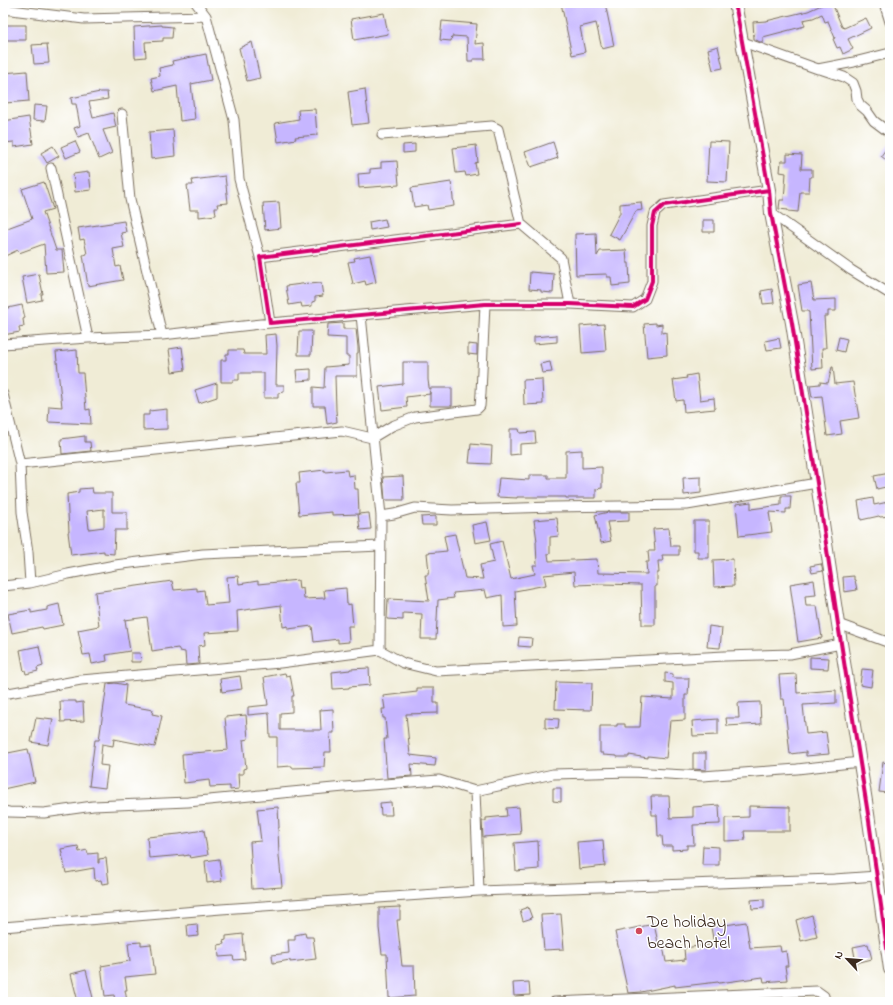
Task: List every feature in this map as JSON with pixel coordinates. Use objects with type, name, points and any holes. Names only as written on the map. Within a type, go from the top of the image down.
[{"type":"street","points":[[196,3],[206,16],[234,120],[239,179],[260,257],[270,323]]},
{"type":"street","points":[[735,3],[743,42],[771,213],[792,323],[860,762],[890,969]]},
{"type":"street","points":[[884,3],[890,22]]},
{"type":"street","points":[[3,9],[84,19],[206,16]]},
{"type":"street","points":[[743,42],[844,77],[853,83],[860,105],[867,111],[874,121],[890,133]]},
{"type":"street","points":[[818,69],[890,53]]},
{"type":"street","points":[[122,114],[130,199],[162,335]]},
{"type":"street","points":[[382,134],[492,126],[498,128],[521,224],[561,258],[570,304]]},
{"type":"street","points":[[51,168],[88,338]]},
{"type":"street","points":[[3,345],[88,338],[162,335],[331,317],[485,304],[570,304],[633,307],[644,299],[652,281],[652,226],[656,213],[664,205],[768,190]]},
{"type":"street","points":[[771,213],[851,270],[890,294]]},
{"type":"street","points":[[260,257],[521,224]]},
{"type":"street","points":[[20,464],[342,432],[372,438],[392,426],[415,417],[477,409],[480,406],[482,393],[485,304]]},
{"type":"street","points":[[361,315],[372,438],[381,516],[380,650]]},
{"type":"street","points":[[3,394],[20,464],[22,512],[28,552],[30,583]]},
{"type":"street","points":[[381,516],[415,508],[452,510],[687,505],[817,483]]},
{"type":"street","points":[[3,586],[30,583],[115,565],[202,554],[380,546]]},
{"type":"street","points":[[838,624],[890,644]]},
{"type":"street","points":[[3,694],[81,680],[280,663],[380,650],[403,663],[436,672],[725,656],[790,654],[842,644]]},
{"type":"street","points":[[3,811],[44,813],[93,806],[188,802],[344,787],[439,780],[475,791],[553,774],[632,772],[703,776],[797,769],[860,762]]},
{"type":"street","points":[[475,791],[478,891]]},
{"type":"street","points":[[3,927],[221,909],[478,891],[834,879],[877,876]]},
{"type":"street","points":[[554,1002],[817,991],[824,996],[825,1002]]},
{"type":"building","points":[[561,3],[605,3],[614,46],[602,49],[596,23],[580,27],[585,52],[572,55]]},
{"type":"building","points":[[826,3],[832,3],[842,27],[844,28],[866,18],[871,28],[848,39],[853,49],[843,54],[840,47],[837,48],[833,39],[835,38],[828,21],[825,22],[822,14],[803,20],[805,26],[763,37],[763,42],[754,39],[753,22],[766,21],[808,11]]},
{"type":"building","points":[[384,13],[388,34],[354,40],[351,19]]},
{"type":"building","points":[[442,21],[477,24],[475,44],[484,43],[485,59],[473,59],[473,61],[468,61],[467,37],[452,36],[451,41],[440,40]]},
{"type":"building","points":[[4,25],[26,25],[26,40],[5,40]]},
{"type":"building","points":[[162,25],[173,27],[172,38],[163,38],[163,41],[145,42],[146,57],[135,58],[134,27]]},
{"type":"building","points":[[252,42],[260,78],[247,81],[239,48]]},
{"type":"building","points":[[47,44],[49,63],[34,64],[32,45]]},
{"type":"building","points":[[718,46],[723,68],[713,70],[708,49]]},
{"type":"building","points":[[206,54],[211,80],[191,84],[195,119],[180,121],[177,86],[154,91],[151,78],[160,76],[159,68],[173,65],[172,61]]},
{"type":"building","points":[[27,71],[29,101],[5,103],[3,73]]},
{"type":"building","points":[[365,89],[369,123],[352,125],[348,92]]},
{"type":"building","points":[[107,92],[108,99],[89,102],[93,118],[113,113],[116,127],[103,130],[112,153],[99,159],[89,133],[78,137],[74,128],[80,126],[76,104],[72,104],[71,98]]},
{"type":"building","points":[[34,105],[47,106],[45,121],[33,120]]},
{"type":"building","points":[[315,109],[317,135],[295,137],[296,139],[278,142],[275,123],[299,119],[298,110]]},
{"type":"building","points":[[29,117],[33,144],[14,147],[14,142],[3,143],[3,121]]},
{"type":"building","points":[[173,130],[175,156],[151,159],[149,132]]},
{"type":"building","points":[[75,141],[80,152],[66,158],[61,147]]},
{"type":"building","points":[[709,141],[729,142],[727,182],[707,181]]},
{"type":"building","points":[[553,142],[558,158],[531,167],[525,152]]},
{"type":"building","points":[[890,143],[890,163],[881,156]]},
{"type":"building","points":[[415,144],[415,152],[403,153],[403,145]]},
{"type":"building","points":[[476,145],[478,162],[475,163],[477,174],[466,176],[465,172],[456,173],[453,148]]},
{"type":"building","points":[[53,146],[59,156],[47,163],[41,153]]},
{"type":"building","points":[[787,154],[802,155],[801,169],[812,169],[809,192],[800,192],[798,212],[779,209],[780,200],[784,200],[786,173],[780,172],[781,161],[787,161]]},
{"type":"building","points":[[397,161],[399,185],[359,188],[358,174],[370,173],[370,169],[381,168],[381,162]]},
{"type":"building","points":[[89,172],[91,190],[75,192],[73,174]]},
{"type":"building","points":[[225,176],[228,203],[217,204],[218,208],[215,208],[216,215],[199,217],[199,210],[190,210],[187,185],[193,185],[192,180]]},
{"type":"building","points":[[44,182],[53,209],[43,212],[56,250],[62,250],[64,272],[46,273],[44,244],[19,253],[18,250],[3,257],[3,231],[32,219],[22,189]]},
{"type":"building","points":[[451,182],[454,206],[428,210],[427,205],[414,207],[411,188]]},
{"type":"building","points":[[279,202],[281,228],[265,230],[263,203]]},
{"type":"building","points":[[641,202],[642,210],[636,211],[620,240],[609,234],[620,213],[620,204]]},
{"type":"building","points":[[385,219],[387,227],[370,230],[369,222]]},
{"type":"building","points":[[703,220],[714,220],[714,232],[703,232]]},
{"type":"building","points":[[124,221],[126,232],[121,233],[124,247],[113,249],[116,267],[120,266],[123,280],[88,286],[83,255],[87,254],[84,239],[80,240],[78,228]]},
{"type":"building","points":[[596,233],[597,256],[600,251],[626,250],[627,263],[629,263],[630,284],[612,286],[611,277],[607,277],[607,274],[576,275],[575,234]]},
{"type":"building","points":[[370,255],[376,282],[366,285],[365,281],[353,284],[348,262],[355,261],[354,258]]},
{"type":"building","points":[[530,272],[554,274],[553,293],[529,289]]},
{"type":"building","points":[[39,274],[43,294],[41,294],[42,300],[27,303],[22,277]]},
{"type":"building","points":[[321,283],[323,296],[315,297],[315,301],[312,302],[312,306],[302,307],[301,303],[289,305],[286,286]]},
{"type":"building","points":[[811,283],[814,300],[836,299],[836,311],[828,311],[828,316],[824,316],[826,348],[822,348],[823,368],[812,369],[809,312],[802,311],[798,285]]},
{"type":"building","points":[[772,289],[774,303],[763,304],[761,291]]},
{"type":"building","points":[[22,305],[25,318],[23,319],[24,326],[19,327],[20,332],[3,335],[3,309]]},
{"type":"building","points":[[343,323],[343,329],[356,329],[358,347],[357,376],[335,376],[337,422],[327,424],[325,406],[313,406],[313,387],[324,388],[325,367],[349,365],[349,356],[346,356],[346,338],[327,337],[328,324]]},
{"type":"building","points":[[656,323],[656,325],[662,324],[662,333],[666,332],[667,355],[647,357],[644,324]]},
{"type":"building","points":[[604,324],[606,351],[582,353],[580,326]]},
{"type":"building","points":[[299,331],[312,331],[311,355],[298,355]]},
{"type":"building","points":[[276,334],[276,385],[284,385],[284,392],[278,393],[278,398],[264,398],[264,373],[239,373],[239,380],[233,380],[233,382],[221,382],[221,360],[226,360],[226,354],[229,354],[229,350],[243,350],[244,354],[266,354],[265,335]]},
{"type":"building","points":[[557,335],[557,342],[534,344],[534,337]]},
{"type":"building","points":[[839,337],[847,339],[844,352],[836,350]]},
{"type":"building","points":[[779,338],[781,348],[767,350],[765,341]]},
{"type":"building","points":[[468,344],[477,345],[477,355],[468,354]]},
{"type":"building","points":[[182,347],[185,370],[172,372],[169,349]]},
{"type":"building","points":[[77,350],[78,373],[83,373],[86,410],[90,409],[91,424],[48,422],[49,406],[62,407],[56,352]]},
{"type":"building","points":[[403,362],[428,362],[430,394],[406,397],[407,407],[382,410],[379,387],[403,384]]},
{"type":"building","points":[[550,362],[552,372],[542,373],[540,364]]},
{"type":"building","points":[[832,367],[835,384],[853,382],[859,418],[840,421],[842,434],[827,436],[822,396],[812,397],[810,385],[820,384],[820,382],[828,383]]},
{"type":"building","points":[[311,369],[311,380],[297,381],[296,370]]},
{"type":"building","points":[[697,374],[700,400],[714,398],[715,409],[684,412],[683,400],[676,401],[673,380],[687,378],[686,376]]},
{"type":"building","points":[[542,379],[543,404],[524,405],[523,380]]},
{"type":"building","points":[[217,383],[217,397],[199,403],[195,390]]},
{"type":"building","points":[[430,388],[452,388],[452,406],[430,406]]},
{"type":"building","points":[[167,409],[167,429],[143,430],[143,415],[149,415],[149,411]]},
{"type":"building","points":[[510,429],[519,429],[520,433],[535,432],[536,443],[520,444],[520,454],[510,455]]},
{"type":"building","points":[[85,436],[85,442],[90,442],[91,451],[62,454],[61,439]]},
{"type":"building","points":[[471,444],[492,446],[491,464],[469,463]]},
{"type":"building","points":[[582,450],[582,468],[602,467],[602,488],[596,489],[596,498],[497,497],[499,478],[529,480],[529,475],[548,475],[548,478],[566,478],[566,451]]},
{"type":"building","points":[[325,470],[325,472],[347,470],[348,476],[354,475],[355,489],[358,489],[359,514],[332,515],[332,512],[299,515],[296,483],[300,483],[299,473]]},
{"type":"building","points":[[890,473],[890,486],[877,489],[874,476]]},
{"type":"building","points":[[403,476],[404,500],[385,500],[383,477]]},
{"type":"building","points":[[701,477],[701,493],[684,495],[683,478]]},
{"type":"building","points":[[92,488],[93,493],[112,493],[112,512],[127,512],[127,530],[115,530],[114,554],[104,553],[104,551],[71,555],[68,532],[67,494],[79,492],[79,489]],"holes":[[[104,509],[104,527],[89,529],[87,511]]]},
{"type":"building","points":[[781,496],[791,496],[790,509],[786,509],[786,513],[769,512],[772,532],[739,536],[736,504],[751,502],[751,509],[781,505]]},
{"type":"building","points":[[873,498],[874,505],[888,502],[890,516],[879,516],[861,520],[858,501]]},
{"type":"building","points":[[609,512],[629,512],[629,521],[607,522],[611,541],[601,543],[595,515]]},
{"type":"building","points":[[369,513],[371,529],[360,530],[358,514]]},
{"type":"building","points":[[436,516],[436,525],[422,525],[421,517]]},
{"type":"building","points":[[557,518],[559,536],[550,537],[550,553],[548,554],[549,561],[597,559],[598,573],[647,574],[646,562],[649,562],[648,551],[655,551],[653,529],[669,528],[671,546],[679,546],[679,555],[662,555],[663,561],[658,561],[659,573],[657,573],[657,586],[655,586],[655,625],[642,625],[641,585],[575,585],[574,572],[544,575],[546,585],[515,591],[517,626],[503,627],[502,595],[487,598],[485,590],[453,593],[454,598],[438,600],[436,639],[421,639],[422,614],[403,613],[403,620],[387,619],[388,599],[429,601],[425,575],[428,575],[429,572],[427,553],[447,551],[444,536],[455,534],[465,578],[483,579],[480,565],[494,562],[490,544],[502,541],[511,579],[535,574],[533,565],[537,565],[537,541],[534,520]]},
{"type":"building","points":[[694,521],[709,521],[709,558],[698,558],[698,551],[694,551]]},
{"type":"building","points":[[487,522],[491,540],[475,543],[472,525]]},
{"type":"building","points":[[733,559],[734,586],[714,587],[713,560]]},
{"type":"building","points":[[821,564],[823,571],[812,573],[810,566]]},
{"type":"building","points":[[238,576],[239,584],[258,581],[258,584],[298,580],[299,589],[303,588],[304,599],[325,598],[324,590],[346,588],[347,605],[351,604],[353,626],[348,626],[349,642],[338,643],[338,639],[314,642],[312,626],[288,629],[288,626],[283,627],[281,605],[237,611],[238,631],[204,633],[205,645],[198,646],[199,664],[186,665],[185,652],[180,651],[178,648],[152,651],[147,617],[125,620],[130,651],[106,655],[107,661],[92,664],[90,654],[83,655],[78,630],[99,626],[95,592],[172,581],[174,590],[197,588],[197,591],[204,590],[206,605],[229,603],[227,577]]},
{"type":"building","points":[[854,576],[857,590],[844,592],[843,577]]},
{"type":"building","points":[[814,580],[816,595],[805,596],[806,606],[817,606],[822,638],[798,642],[790,584]]},
{"type":"building","points":[[59,604],[63,625],[43,629],[42,627],[12,633],[8,614],[31,610],[31,613],[47,610],[47,607]]},
{"type":"building","points":[[709,626],[722,628],[720,648],[707,647]]},
{"type":"building","points":[[519,637],[532,638],[531,647],[518,646]]},
{"type":"building","points":[[39,646],[43,666],[37,668],[38,671],[26,674],[25,670],[24,671],[20,650]]},
{"type":"building","points":[[131,653],[140,653],[141,662],[131,662]]},
{"type":"building","points":[[810,657],[829,658],[828,669],[810,668]]},
{"type":"building","points":[[369,668],[370,685],[333,689],[332,672]]},
{"type":"building","points":[[862,669],[873,670],[871,687],[860,685]]},
{"type":"building","points":[[285,673],[286,676],[290,675],[294,696],[292,696],[292,712],[280,713],[280,730],[321,730],[320,710],[333,709],[334,733],[330,733],[331,752],[325,752],[324,767],[277,767],[277,737],[270,737],[269,713],[248,715],[248,707],[268,705],[264,677]]},
{"type":"building","points":[[665,673],[673,674],[673,678],[689,678],[688,695],[685,695],[685,720],[670,721],[666,758],[648,756],[648,758],[629,755],[629,757],[617,757],[603,755],[603,753],[600,753],[600,726],[617,726],[617,724],[625,724],[625,727],[640,727],[642,697],[673,699],[673,683],[665,682]]},
{"type":"building","points":[[796,674],[797,693],[836,690],[836,703],[803,705],[806,734],[826,732],[829,754],[806,756],[806,752],[790,754],[784,699],[781,699],[779,675]]},
{"type":"building","points":[[240,676],[242,689],[222,692],[220,679]]},
{"type":"building","points":[[556,682],[592,683],[591,710],[555,709]]},
{"type":"building","points":[[115,683],[126,685],[124,705],[153,710],[152,714],[162,716],[155,747],[114,739],[113,746],[102,744],[100,765],[108,766],[105,788],[89,786],[95,740],[99,740],[107,684]]},
{"type":"building","points":[[417,688],[434,688],[434,703],[438,703],[438,713],[406,714],[410,755],[436,758],[435,766],[411,764],[412,776],[387,778],[384,739],[387,739],[385,718],[383,718],[382,709],[385,709],[383,696],[417,692]]},
{"type":"building","points":[[60,701],[76,701],[76,703],[83,702],[84,721],[61,722]]},
{"type":"building","points":[[760,702],[761,724],[727,726],[726,718],[739,718],[738,703]]},
{"type":"building","points":[[246,715],[248,739],[243,740],[246,768],[243,769],[243,774],[238,774],[239,789],[230,790],[230,786],[210,787],[209,780],[184,783],[182,754],[228,750],[225,717]]},
{"type":"building","points":[[36,718],[53,719],[48,745],[31,742]]},
{"type":"building","points":[[545,718],[559,719],[558,729],[545,728]]},
{"type":"building","points":[[718,719],[718,735],[693,736],[692,721]]},
{"type":"building","points":[[28,749],[35,782],[3,789],[3,754]]},
{"type":"building","points":[[693,753],[706,753],[706,770],[693,769]]},
{"type":"building","points":[[883,762],[890,764],[889,793],[879,792]]},
{"type":"building","points":[[553,788],[561,788],[561,802],[553,801]]},
{"type":"building","points":[[651,796],[669,796],[670,818],[693,817],[693,807],[719,805],[720,824],[693,825],[694,845],[687,845],[687,849],[672,850],[672,846],[663,846],[662,836],[658,836],[657,815],[652,815]]},
{"type":"building","points":[[391,802],[392,815],[381,815],[380,803]]},
{"type":"building","points":[[749,806],[790,807],[790,831],[744,831],[745,840],[725,841],[725,818],[749,817]]},
{"type":"building","points":[[278,807],[279,856],[282,887],[252,889],[250,842],[261,841],[257,809]]},
{"type":"building","points":[[519,807],[521,834],[483,837],[482,821],[486,821],[486,818],[507,816],[506,808]]},
{"type":"building","points":[[204,830],[208,855],[190,858],[189,855],[184,855],[149,858],[147,837]]},
{"type":"building","points":[[603,840],[605,866],[579,869],[577,842]]},
{"type":"building","points":[[538,841],[539,869],[516,871],[514,843]]},
{"type":"building","points":[[78,846],[79,852],[87,850],[88,854],[98,853],[98,863],[99,859],[106,858],[109,883],[102,884],[101,880],[95,881],[94,868],[66,873],[61,849]]},
{"type":"building","points":[[703,846],[719,847],[719,865],[702,865]]},
{"type":"building","points":[[219,859],[222,881],[207,883],[205,861]]},
{"type":"building","points":[[764,899],[764,908],[752,909],[751,900]]},
{"type":"building","points":[[400,907],[400,920],[397,920],[402,966],[414,966],[415,996],[389,998],[387,954],[382,954],[379,928],[379,908]]},
{"type":"building","points":[[528,907],[532,918],[523,921],[520,910]]},
{"type":"building","points":[[561,914],[564,949],[544,950],[541,915]]},
{"type":"building","points":[[812,915],[817,937],[801,941],[796,920]]},
{"type":"building","points":[[746,922],[750,948],[780,946],[781,952],[786,951],[788,966],[785,966],[787,980],[764,982],[763,977],[675,987],[675,985],[628,993],[615,932],[654,924],[659,947],[663,946],[666,962],[685,960],[684,948],[714,944],[711,927]]},
{"type":"building","points":[[197,924],[198,936],[188,937],[187,925]]},
{"type":"building","points":[[305,933],[306,937],[313,937],[316,959],[290,962],[290,960],[273,963],[272,955],[289,953],[288,940],[295,940],[295,935]]},
{"type":"building","points":[[243,934],[245,959],[234,960],[233,956],[219,957],[218,945],[224,944],[223,941],[226,940],[226,936]]},
{"type":"building","points":[[141,942],[141,945],[151,944],[155,974],[125,977],[127,1001],[115,1002],[114,995],[105,996],[101,966],[130,961],[128,943]]},
{"type":"building","points":[[868,944],[872,959],[856,963],[853,947]]},
{"type":"building","points":[[86,970],[94,1002],[78,1002],[71,974]]},
{"type":"building","points":[[529,982],[530,995],[514,996],[513,983]]},
{"type":"cycle path","points":[[735,3],[769,190],[771,213],[792,323],[868,814],[890,969]]},
{"type":"cycle path","points":[[521,224],[260,257],[270,323],[485,304],[570,304],[633,307],[645,299],[652,281],[652,226],[655,213],[664,205],[769,190]]},
{"type":"place","name":"De holiday beach hotel","points":[[639,931]]}]
